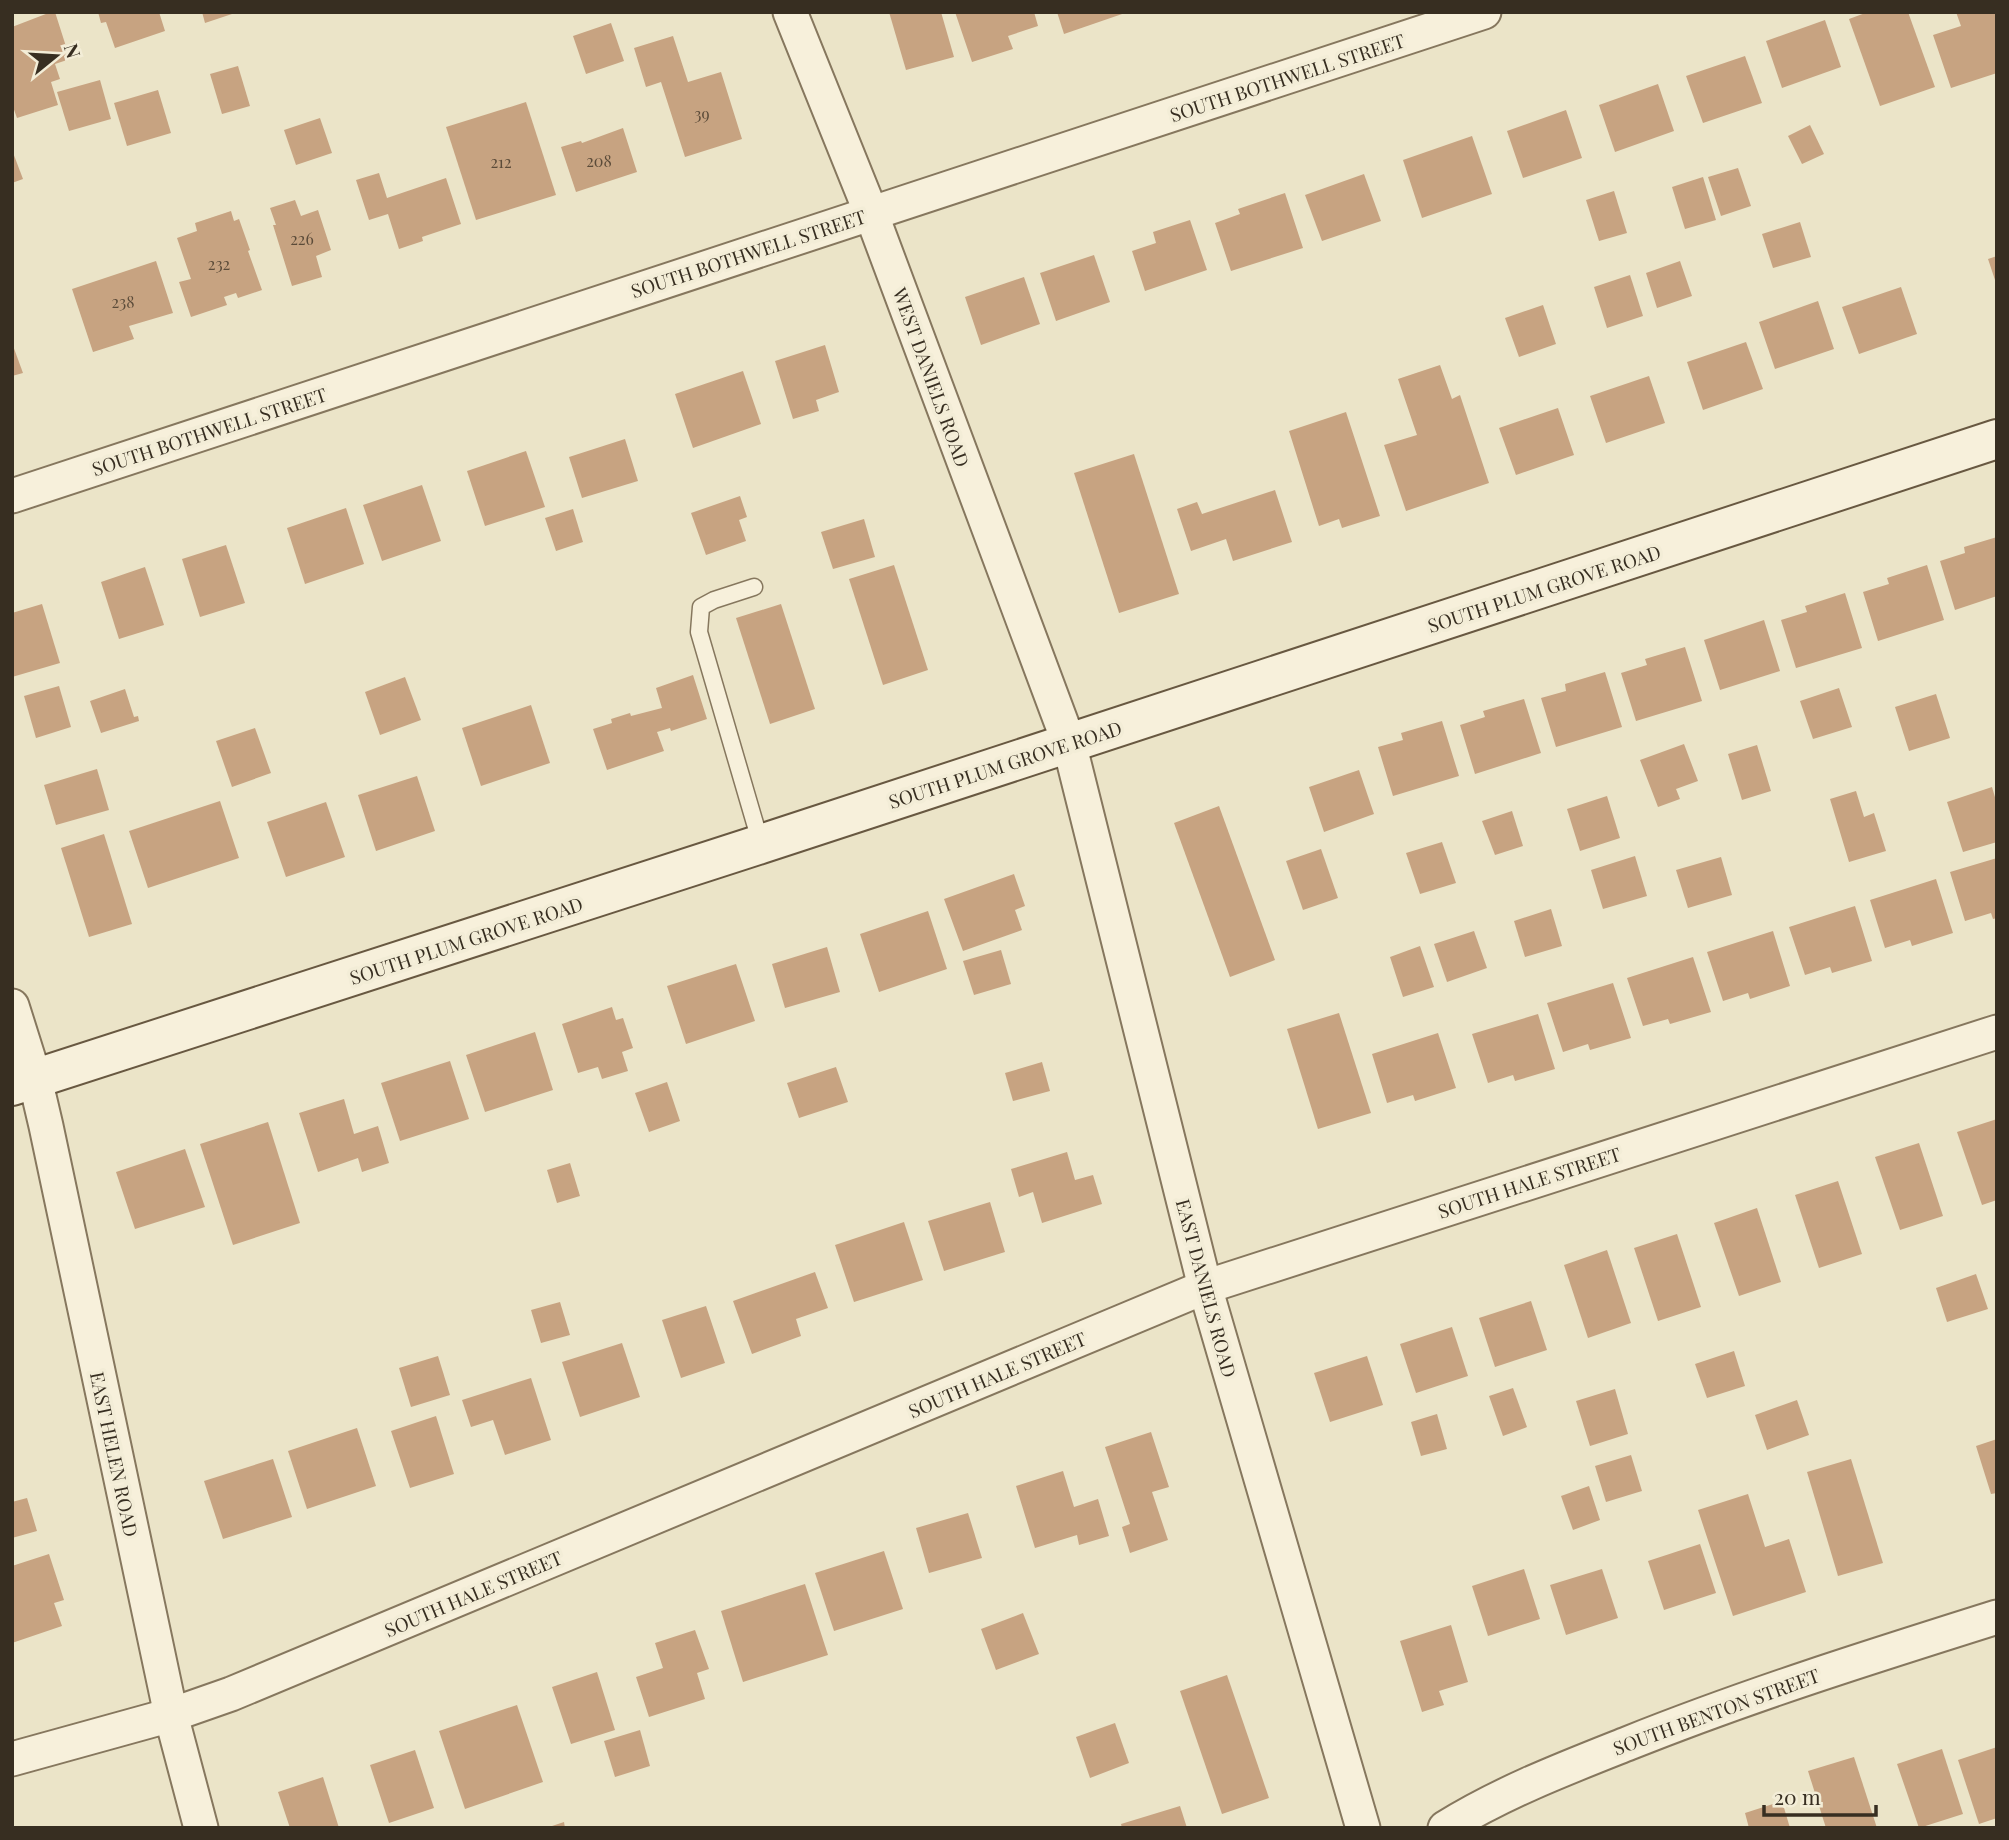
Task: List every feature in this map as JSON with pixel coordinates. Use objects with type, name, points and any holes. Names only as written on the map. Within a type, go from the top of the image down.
[{"type":"main road","name":"SOUTH PLUM GROVE ROAD","points":[[24,1083],[1997,439]]},
{"type":"street","name":"WEST DANIELS ROAD","points":[[790,12],[871,213],[1069,743]]},
{"type":"street","name":"SOUTH BOTHWELL STREET","points":[[12,496],[1484,12]]},
{"type":"street","name":"EAST DANIELS ROAD","points":[[1069,743],[1205,1287],[1363,1828]]},
{"type":"street","name":"EAST HELEN ROAD","points":[[12,1006],[24,1083],[171,1714],[201,1828]]},
{"type":"street","name":"SOUTH HALE STREET","points":[[12,1759],[171,1714],[231,1694],[1205,1287],[1997,1032]]},
{"type":"street","name":"SOUTH BENTON STREET","points":[[1445,1828],[1534,1780],[1673,1726],[1817,1674],[1997,1616]]},
{"type":"lane","points":[[754,587],[701,607],[699,632],[761,844]]},
{"type":"building","points":[[55,12],[70,59],[55,64],[60,79],[51,82],[58,105],[17,118],[12,104],[12,27]]},
{"type":"building","points":[[98,12],[159,12],[165,31],[115,48],[106,22],[101,23]]},
{"type":"building","points":[[202,12],[235,12],[235,13],[205,23]]},
{"type":"building","points":[[889,12],[941,12],[954,57],[906,70]]},
{"type":"building","points":[[955,12],[1034,12],[1038,26],[1008,36],[1013,49],[972,62]]},
{"type":"building","points":[[1057,12],[1125,12],[1125,13],[1064,34]]},
{"type":"building","points":[[1868,12],[1908,12],[1935,87],[1880,106],[1849,19]]},
{"type":"building","points":[[1956,12],[1997,12],[1997,73],[1951,88],[1933,35],[1961,26]]},
{"type":"building","points":[[1825,20],[1841,67],[1782,88],[1766,41]]},
{"type":"building","points":[[611,23],[624,61],[586,74],[573,36]]},
{"type":"building","points":[[673,36],[688,82],[721,72],[742,139],[685,157],[661,82],[646,87],[634,48]]},
{"type":"building","points":[[1745,56],[1762,103],[1703,123],[1686,76]]},
{"type":"building","points":[[238,66],[250,106],[222,114],[210,74]]},
{"type":"building","points":[[100,80],[111,119],[69,131],[57,92]]},
{"type":"building","points":[[1658,84],[1674,131],[1615,152],[1599,105]]},
{"type":"building","points":[[158,90],[171,133],[127,146],[114,103]]},
{"type":"building","points":[[526,102],[556,195],[476,220],[446,127]]},
{"type":"building","points":[[1566,110],[1582,158],[1523,178],[1507,131]]},
{"type":"building","points":[[320,118],[332,153],[296,165],[284,130]]},
{"type":"building","points":[[1810,125],[1824,154],[1802,164],[1788,136]]},
{"type":"building","points":[[623,128],[637,172],[576,192],[561,147],[581,141],[582,143]]},
{"type":"building","points":[[1472,136],[1492,194],[1422,218],[1403,160]]},
{"type":"building","points":[[12,150],[23,179],[12,183]]},
{"type":"building","points":[[1738,168],[1751,206],[1721,216],[1708,177]]},
{"type":"building","points":[[379,173],[387,198],[446,178],[461,224],[422,237],[423,241],[399,249],[388,214],[369,220],[356,180]]},
{"type":"building","points":[[1364,174],[1381,221],[1322,241],[1305,195]]},
{"type":"building","points":[[1703,177],[1716,220],[1685,229],[1672,187]]},
{"type":"building","points":[[1614,191],[1627,233],[1599,241],[1586,200]]},
{"type":"building","points":[[1285,193],[1303,248],[1231,271],[1215,223],[1240,214],[1238,209]]},
{"type":"building","points":[[295,200],[301,216],[318,210],[331,250],[316,256],[322,277],[292,286],[270,208]]},
{"type":"building","points":[[231,211],[234,221],[239,219],[262,290],[238,298],[236,293],[224,297],[227,305],[191,317],[179,282],[191,279],[177,238],[197,231],[195,223]]},
{"type":"building","points":[[1190,220],[1207,270],[1145,291],[1132,251],[1156,243],[1153,232]]},
{"type":"building","points":[[1800,222],[1811,257],[1773,268],[1762,234]]},
{"type":"building","points":[[1094,255],[1110,302],[1056,321],[1040,273]]},
{"type":"building","points":[[1997,256],[1997,283],[1996,283],[1988,259]]},
{"type":"building","points":[[156,261],[173,313],[129,326],[134,339],[93,352],[72,289]]},
{"type":"building","points":[[1680,261],[1692,296],[1657,308],[1646,273]]},
{"type":"building","points":[[1630,275],[1643,316],[1607,328],[1594,287]]},
{"type":"building","points":[[1024,277],[1040,324],[981,345],[965,297]]},
{"type":"building","points":[[1901,287],[1917,334],[1859,354],[1842,307]]},
{"type":"building","points":[[1818,301],[1834,349],[1775,369],[1759,322]]},
{"type":"building","points":[[1543,305],[1556,344],[1519,357],[1505,318]]},
{"type":"building","points":[[1746,342],[1763,389],[1703,410],[1687,362]]},
{"type":"building","points":[[12,343],[23,373],[12,376]]},
{"type":"building","points":[[825,345],[839,392],[816,400],[819,411],[793,419],[775,361]]},
{"type":"building","points":[[1440,365],[1452,399],[1460,395],[1489,483],[1406,511],[1384,445],[1417,435],[1398,379]]},
{"type":"building","points":[[743,371],[761,424],[693,448],[675,394]]},
{"type":"building","points":[[1649,376],[1665,423],[1606,443],[1590,396]]},
{"type":"building","points":[[1558,408],[1574,455],[1516,475],[1499,428]]},
{"type":"building","points":[[1346,412],[1380,516],[1342,528],[1339,519],[1319,526],[1289,431]]},
{"type":"building","points":[[625,439],[638,481],[582,498],[569,457]]},
{"type":"building","points":[[526,451],[545,507],[485,526],[467,471]]},
{"type":"building","points":[[1134,454],[1179,594],[1119,613],[1074,473]]},
{"type":"building","points":[[422,485],[441,541],[382,561],[363,505]]},
{"type":"building","points":[[1275,490],[1292,542],[1233,561],[1226,539],[1191,551],[1177,509],[1197,502],[1202,514]]},
{"type":"building","points":[[740,496],[747,517],[739,520],[746,541],[706,555],[691,513]]},
{"type":"building","points":[[346,508],[364,564],[305,584],[287,528]]},
{"type":"building","points":[[573,509],[583,542],[556,551],[545,518]]},
{"type":"building","points":[[864,519],[875,557],[833,569],[821,532]]},
{"type":"building","points":[[1997,537],[1997,596],[1955,610],[1940,561],[1965,553],[1964,547]]},
{"type":"building","points":[[226,545],[245,603],[200,617],[182,559]]},
{"type":"building","points":[[894,565],[928,670],[883,685],[849,579]]},
{"type":"building","points":[[1927,565],[1944,620],[1878,641],[1863,592],[1889,584],[1887,578]]},
{"type":"building","points":[[145,567],[164,625],[119,639],[101,582]]},
{"type":"building","points":[[1845,593],[1862,648],[1796,668],[1781,620],[1807,612],[1805,606]]},
{"type":"building","points":[[42,604],[60,663],[12,677],[12,613]]},
{"type":"building","points":[[781,604],[815,709],[770,724],[736,618]]},
{"type":"building","points":[[1764,620],[1780,671],[1720,690],[1704,640]]},
{"type":"building","points":[[1685,647],[1702,701],[1636,721],[1621,673],[1647,665],[1645,659]]},
{"type":"building","points":[[1605,672],[1622,727],[1556,747],[1541,698],[1566,691],[1565,684]]},
{"type":"building","points":[[693,675],[707,719],[671,731],[670,728],[657,732],[664,751],[607,770],[593,729],[630,713],[631,716],[662,708],[656,688]]},
{"type":"building","points":[[405,677],[421,720],[380,735],[365,692]]},
{"type":"building","points":[[59,686],[71,727],[36,738],[24,696]]},
{"type":"building","points":[[1839,688],[1852,727],[1813,739],[1800,701]]},
{"type":"building","points":[[125,689],[134,717],[138,716],[139,721],[101,733],[90,701]]},
{"type":"building","points":[[1936,694],[1950,738],[1909,751],[1895,707]]},
{"type":"building","points":[[1524,699],[1541,753],[1475,774],[1460,725],[1485,717],[1483,711]]},
{"type":"building","points":[[531,705],[550,763],[481,786],[462,728]]},
{"type":"building","points":[[1442,721],[1459,776],[1393,796],[1378,747],[1403,740],[1401,733]]},
{"type":"building","points":[[255,728],[271,773],[232,787],[216,741]]},
{"type":"building","points":[[1684,744],[1698,781],[1676,789],[1680,799],[1658,807],[1640,760]]},
{"type":"building","points":[[1757,745],[1771,791],[1742,800],[1728,754]]},
{"type":"building","points":[[97,769],[109,810],[56,825],[44,785]]},
{"type":"building","points":[[1359,770],[1374,814],[1324,832],[1309,787]]},
{"type":"building","points":[[417,776],[435,831],[376,851],[358,795]]},
{"type":"building","points":[[1992,787],[1997,804],[1997,842],[1963,852],[1947,802]]},
{"type":"building","points":[[1856,791],[1864,817],[1874,813],[1886,851],[1849,862],[1830,799]]},
{"type":"building","points":[[1607,796],[1620,838],[1580,851],[1567,809]]},
{"type":"building","points":[[220,801],[239,858],[148,888],[129,831]]},
{"type":"building","points":[[326,802],[345,857],[286,877],[267,822]]},
{"type":"building","points":[[1219,806],[1275,960],[1230,977],[1174,823]]},
{"type":"building","points":[[1512,811],[1523,846],[1495,855],[1482,821]]},
{"type":"building","points":[[104,834],[132,924],[89,937],[61,848]]},
{"type":"building","points":[[1442,842],[1456,883],[1420,894],[1406,853]]},
{"type":"building","points":[[1321,849],[1338,898],[1303,910],[1286,861]]},
{"type":"building","points":[[1635,856],[1647,896],[1603,909],[1591,870]]},
{"type":"building","points":[[1721,857],[1732,895],[1688,908],[1676,870]]},
{"type":"building","points":[[1997,858],[1997,918],[1993,919],[1991,913],[1965,921],[1950,872]]},
{"type":"building","points":[[1014,874],[1025,906],[1015,910],[1022,930],[963,951],[944,899]]},
{"type":"building","points":[[1936,879],[1953,933],[1912,946],[1910,940],[1885,948],[1870,900]]},
{"type":"building","points":[[1855,906],[1872,961],[1832,973],[1830,967],[1805,975],[1789,927]]},
{"type":"building","points":[[1551,909],[1562,946],[1525,957],[1514,921]]},
{"type":"building","points":[[928,911],[947,969],[879,992],[860,934]]},
{"type":"building","points":[[1474,931],[1487,968],[1447,982],[1434,944]]},
{"type":"building","points":[[1773,931],[1790,986],[1750,999],[1748,993],[1723,1001],[1707,952]]},
{"type":"building","points":[[1420,946],[1434,987],[1403,997],[1390,957]]},
{"type":"building","points":[[827,947],[840,992],[785,1008],[772,964]]},
{"type":"building","points":[[1001,950],[1011,984],[974,995],[963,961]]},
{"type":"building","points":[[1693,957],[1711,1012],[1670,1024],[1668,1019],[1643,1026],[1627,978]]},
{"type":"building","points":[[736,964],[755,1021],[686,1044],[667,986]]},
{"type":"building","points":[[1613,983],[1631,1038],[1590,1050],[1588,1044],[1563,1052],[1547,1003]]},
{"type":"building","points":[[612,1007],[616,1020],[623,1018],[633,1048],[622,1052],[628,1071],[602,1079],[598,1067],[578,1073],[562,1024]]},
{"type":"building","points":[[1339,1013],[1371,1113],[1318,1129],[1287,1029]]},
{"type":"building","points":[[1538,1014],[1555,1069],[1515,1081],[1513,1075],[1488,1083],[1472,1034]]},
{"type":"building","points":[[535,1032],[553,1090],[485,1112],[466,1055]]},
{"type":"building","points":[[1438,1033],[1456,1088],[1415,1101],[1413,1095],[1387,1103],[1372,1054]]},
{"type":"building","points":[[450,1061],[469,1119],[400,1141],[381,1083]]},
{"type":"building","points":[[1042,1062],[1050,1091],[1013,1101],[1005,1073]]},
{"type":"building","points":[[836,1067],[848,1102],[799,1118],[787,1083]]},
{"type":"building","points":[[667,1082],[680,1121],[649,1132],[635,1093]]},
{"type":"building","points":[[344,1099],[354,1134],[378,1126],[389,1163],[362,1172],[358,1158],[318,1172],[299,1113]]},
{"type":"building","points":[[1997,1119],[1997,1200],[1982,1205],[1957,1132]]},
{"type":"building","points":[[268,1122],[300,1223],[233,1245],[200,1144]]},
{"type":"building","points":[[1919,1143],[1943,1216],[1900,1230],[1875,1157]]},
{"type":"building","points":[[185,1149],[205,1207],[135,1229],[116,1172]]},
{"type":"building","points":[[1067,1152],[1075,1180],[1093,1175],[1102,1204],[1042,1223],[1033,1192],[1019,1197],[1011,1169]]},
{"type":"building","points":[[570,1163],[580,1196],[557,1203],[547,1170]]},
{"type":"building","points":[[1838,1181],[1862,1254],[1819,1268],[1795,1195]]},
{"type":"building","points":[[990,1202],[1005,1252],[944,1271],[928,1221]]},
{"type":"building","points":[[1757,1208],[1781,1282],[1739,1296],[1714,1223]]},
{"type":"building","points":[[904,1222],[923,1280],[854,1302],[835,1245]]},
{"type":"building","points":[[1677,1234],[1701,1307],[1658,1321],[1634,1248]]},
{"type":"building","points":[[1607,1250],[1631,1323],[1588,1338],[1564,1265]]},
{"type":"building","points":[[815,1272],[828,1308],[796,1319],[801,1336],[752,1354],[733,1301]]},
{"type":"building","points":[[1976,1274],[1988,1309],[1947,1322],[1936,1288]]},
{"type":"building","points":[[1531,1301],[1547,1350],[1495,1367],[1479,1318]]},
{"type":"building","points":[[560,1302],[570,1335],[541,1343],[531,1310]]},
{"type":"building","points":[[706,1306],[725,1363],[681,1378],[662,1320]]},
{"type":"building","points":[[1452,1327],[1468,1376],[1416,1393],[1400,1344]]},
{"type":"building","points":[[622,1343],[640,1397],[580,1417],[562,1362]]},
{"type":"building","points":[[1734,1351],[1745,1386],[1707,1398],[1695,1364]]},
{"type":"building","points":[[438,1356],[450,1395],[411,1407],[399,1368]]},
{"type":"building","points":[[1367,1356],[1383,1405],[1330,1422],[1314,1373]]},
{"type":"building","points":[[531,1378],[551,1440],[505,1455],[493,1420],[471,1427],[462,1400]]},
{"type":"building","points":[[1513,1388],[1527,1427],[1503,1436],[1489,1396]]},
{"type":"building","points":[[1615,1389],[1628,1434],[1590,1446],[1576,1401]]},
{"type":"building","points":[[1797,1400],[1809,1435],[1767,1450],[1755,1415]]},
{"type":"building","points":[[1437,1414],[1447,1449],[1421,1456],[1411,1422]]},
{"type":"building","points":[[436,1416],[454,1474],[410,1488],[391,1431]]},
{"type":"building","points":[[357,1428],[376,1486],[307,1509],[288,1451]]},
{"type":"building","points":[[1151,1432],[1169,1487],[1152,1492],[1168,1540],[1130,1553],[1122,1527],[1130,1524],[1105,1447]]},
{"type":"building","points":[[1997,1439],[1997,1493],[1991,1494],[1976,1446]]},
{"type":"building","points":[[1631,1455],[1642,1491],[1606,1502],[1595,1466]]},
{"type":"building","points":[[273,1459],[292,1517],[223,1539],[204,1481]]},
{"type":"building","points":[[1851,1459],[1883,1563],[1838,1576],[1807,1472]]},
{"type":"building","points":[[1063,1471],[1074,1507],[1098,1499],[1109,1536],[1079,1545],[1077,1535],[1035,1548],[1016,1486]]},
{"type":"building","points":[[1589,1486],[1600,1520],[1573,1530],[1561,1496]]},
{"type":"building","points":[[1748,1494],[1765,1547],[1789,1539],[1806,1592],[1733,1616],[1698,1510]]},
{"type":"building","points":[[27,1498],[37,1531],[12,1538],[12,1502]]},
{"type":"building","points":[[968,1513],[982,1558],[929,1573],[916,1528]]},
{"type":"building","points":[[1700,1544],[1716,1593],[1664,1610],[1648,1561]]},
{"type":"building","points":[[884,1551],[903,1609],[834,1631],[815,1573]]},
{"type":"building","points":[[49,1554],[64,1600],[54,1603],[62,1626],[12,1643],[12,1566]]},
{"type":"building","points":[[1524,1569],[1540,1619],[1488,1636],[1472,1586]]},
{"type":"building","points":[[1602,1569],[1618,1618],[1566,1635],[1550,1585]]},
{"type":"building","points":[[805,1584],[828,1655],[743,1682],[721,1611]]},
{"type":"building","points":[[1023,1613],[1039,1654],[996,1670],[981,1629]]},
{"type":"building","points":[[1451,1625],[1468,1682],[1439,1691],[1444,1705],[1422,1712],[1400,1641]]},
{"type":"building","points":[[695,1630],[709,1669],[697,1673],[705,1699],[649,1717],[636,1677],[663,1668],[655,1643]]},
{"type":"building","points":[[597,1672],[615,1730],[571,1744],[552,1687]]},
{"type":"building","points":[[1227,1675],[1269,1798],[1222,1814],[1180,1691]]},
{"type":"building","points":[[517,1705],[543,1782],[465,1809],[439,1731]]},
{"type":"building","points":[[1115,1723],[1129,1763],[1090,1778],[1076,1737]]},
{"type":"building","points":[[640,1730],[650,1766],[615,1777],[604,1741]]},
{"type":"building","points":[[1997,1747],[1997,1818],[1979,1824],[1958,1760]]},
{"type":"building","points":[[1942,1749],[1963,1814],[1919,1828],[1897,1764]]},
{"type":"building","points":[[415,1750],[434,1808],[389,1823],[370,1765]]},
{"type":"building","points":[[1854,1757],[1877,1828],[1826,1828],[1808,1771]]},
{"type":"building","points":[[323,1777],[339,1828],[290,1828],[278,1792]]},
{"type":"building","points":[[1782,1801],[1790,1828],[1749,1828],[1745,1813]]},
{"type":"building","points":[[1180,1806],[1187,1828],[1122,1828],[1121,1824]]},
{"type":"building","points":[[564,1822],[565,1828],[549,1828],[549,1827]]}]
